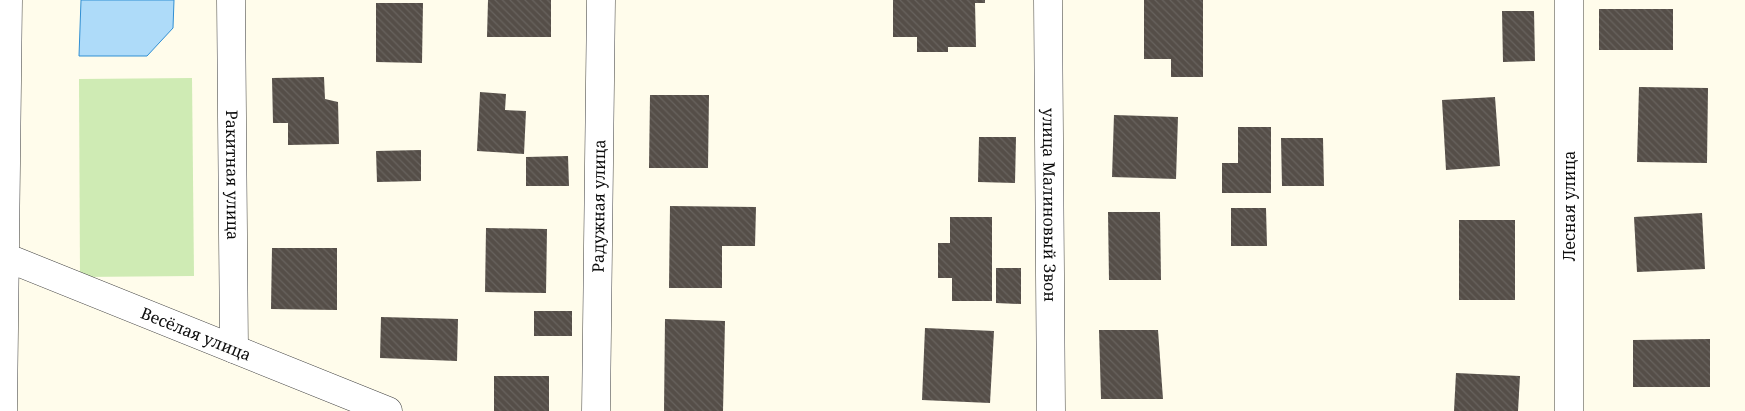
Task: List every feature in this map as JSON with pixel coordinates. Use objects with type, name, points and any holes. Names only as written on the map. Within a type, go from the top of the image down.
[{"type":"street","points":[[3,411],[8,0]]},
{"type":"street","name":"Ракитная улица","points":[[231,0],[234,349]]},
{"type":"street","name":"Радужная улица","points":[[596,411],[601,0]]},
{"type":"street","name":"улица Малиновый Звон","points":[[1048,0],[1052,411]]},
{"type":"street","name":"Лесная улица","points":[[1569,0],[1569,411]]},
{"type":"street","name":"Весёлая улица","points":[[5,257],[388,411]]},
{"type":"green space","points":[[192,78],[194,276],[80,277],[79,79]]},
{"type":"water","points":[[81,0],[174,0],[173,28],[147,56],[79,56]]},
{"type":"building","points":[[488,0],[551,0],[551,37],[487,37]]},
{"type":"building","points":[[893,0],[985,0],[985,3],[975,3],[976,47],[948,47],[948,52],[917,52],[917,37],[893,37]]},
{"type":"building","points":[[1144,0],[1203,0],[1203,77],[1171,77],[1171,59],[1144,59]]},
{"type":"building","points":[[376,3],[423,3],[422,63],[376,62]]},
{"type":"building","points":[[1599,9],[1673,9],[1673,50],[1599,50]]},
{"type":"building","points":[[1502,11],[1534,11],[1535,61],[1503,62]]},
{"type":"building","points":[[324,77],[325,99],[338,102],[339,144],[288,145],[288,123],[273,123],[272,78]]},
{"type":"building","points":[[1639,87],[1708,88],[1707,163],[1637,162]]},
{"type":"building","points":[[480,92],[506,94],[505,110],[526,111],[524,154],[477,151]]},
{"type":"building","points":[[650,95],[709,95],[708,168],[649,168]]},
{"type":"building","points":[[1495,97],[1500,166],[1446,170],[1442,100]]},
{"type":"building","points":[[1114,115],[1178,117],[1176,179],[1112,177]]},
{"type":"building","points":[[1238,127],[1271,127],[1271,193],[1222,193],[1222,163],[1238,163]]},
{"type":"building","points":[[979,137],[1016,137],[1015,183],[978,182]]},
{"type":"building","points":[[1281,138],[1323,138],[1324,186],[1282,186]]},
{"type":"building","points":[[421,150],[421,181],[377,182],[376,151]]},
{"type":"building","points":[[568,156],[569,186],[526,186],[526,157]]},
{"type":"building","points":[[670,206],[756,207],[755,246],[722,246],[722,288],[669,288]]},
{"type":"building","points":[[1231,208],[1266,208],[1267,246],[1231,246]]},
{"type":"building","points":[[1108,212],[1160,212],[1161,280],[1109,280]]},
{"type":"building","points":[[1702,213],[1705,269],[1637,272],[1634,217]]},
{"type":"building","points":[[950,217],[992,217],[992,301],[952,301],[952,278],[938,278],[938,243],[950,243]]},
{"type":"building","points":[[1459,220],[1515,220],[1515,300],[1459,300]]},
{"type":"building","points":[[486,228],[547,229],[546,293],[485,292]]},
{"type":"building","points":[[272,248],[337,248],[337,310],[271,309]]},
{"type":"building","points":[[996,268],[1021,268],[1021,304],[996,303]]},
{"type":"building","points":[[534,311],[572,311],[572,336],[534,336]]},
{"type":"building","points":[[381,317],[458,319],[457,361],[380,358]]},
{"type":"building","points":[[665,319],[725,321],[723,411],[664,411]]},
{"type":"building","points":[[925,328],[994,331],[990,403],[922,400]]},
{"type":"building","points":[[1099,330],[1158,330],[1163,399],[1101,399]]},
{"type":"building","points":[[1710,339],[1710,387],[1633,387],[1633,340]]},
{"type":"building","points":[[1456,373],[1520,376],[1518,411],[1454,411]]},
{"type":"building","points":[[494,376],[549,376],[549,411],[494,411]]}]
